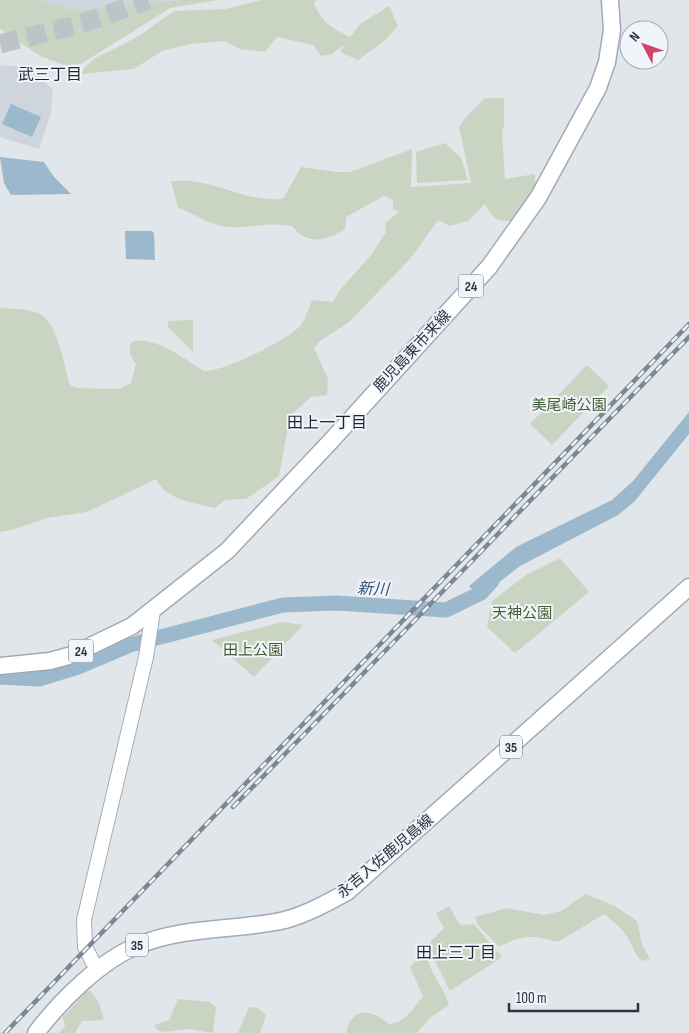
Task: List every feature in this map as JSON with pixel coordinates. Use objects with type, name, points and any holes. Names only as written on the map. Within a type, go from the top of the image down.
[{"type":"main road","name":"鹿児島東市来線","points":[[0,666],[50,661],[72,655],[153,617],[251,526],[501,251],[550,179],[598,88],[607,62],[612,30],[610,0]]},
{"type":"main road","name":"永吉入佐鹿児島線","points":[[36,1033],[97,970],[122,953],[148,941],[284,920],[312,911],[347,892],[689,588]]},
{"type":"street","points":[[97,970],[85,947],[84,920],[153,617]]},
{"type":"shaded area","points":[[39,0],[181,0],[76,11]]},
{"type":"shaded area","points":[[0,65],[21,67],[36,73],[53,90],[51,113],[39,149],[0,137]]},
{"type":"green space","points":[[0,0],[39,0],[76,11],[181,0],[218,0],[170,8],[81,64],[64,65],[40,56],[0,29]]},
{"type":"green space","points":[[261,0],[316,0],[314,3],[324,20],[350,37],[360,24],[389,6],[398,26],[382,43],[358,60],[340,52],[346,43],[332,54],[321,56],[313,45],[277,37],[265,52],[240,49],[224,41],[191,44],[162,51],[134,69],[81,74],[85,67],[94,59],[139,36],[174,11],[226,9]]},
{"type":"green space","points":[[485,98],[504,98],[504,127],[502,130],[505,179],[535,174],[535,186],[513,220],[499,220],[490,212],[485,204],[468,221],[450,226],[438,220],[410,259],[349,322],[320,341],[314,348],[328,379],[327,395],[311,397],[290,416],[279,476],[246,499],[225,500],[215,508],[174,496],[166,492],[156,479],[87,512],[47,518],[0,532],[0,308],[28,310],[43,316],[53,329],[63,356],[69,382],[71,386],[78,388],[119,389],[131,383],[136,364],[130,354],[130,343],[138,341],[147,341],[168,349],[204,371],[240,361],[283,339],[294,331],[303,322],[312,300],[333,302],[339,291],[371,255],[386,232],[385,223],[400,211],[393,210],[393,200],[384,196],[346,217],[345,229],[324,239],[317,240],[304,237],[292,226],[232,227],[210,222],[178,208],[171,181],[195,181],[249,196],[283,199],[301,167],[350,172],[412,149],[411,187],[471,183],[459,127]]},
{"type":"green space","points":[[445,143],[461,158],[468,180],[417,183],[416,152]]},
{"type":"green space","points":[[193,320],[193,352],[168,327],[168,321]]},
{"type":"green space","name":"美尾崎公園","points":[[587,365],[609,386],[552,445],[530,424]]},
{"type":"green space","name":"天神公園","points":[[560,558],[589,592],[515,653],[487,627],[492,601],[526,575]]},
{"type":"green space","name":"田上公園","points":[[283,622],[303,625],[254,677],[212,640]]},
{"type":"green space","points":[[586,894],[615,906],[637,921],[642,944],[650,959],[642,961],[624,932],[604,914],[558,942],[528,937],[499,947],[478,925],[475,917],[507,908],[544,915],[561,911]]},
{"type":"green space","points":[[449,906],[460,925],[474,924],[502,957],[450,991],[435,961],[430,942],[444,928],[436,913]]},
{"type":"green space","points":[[427,949],[429,963],[449,1005],[431,1017],[417,1033],[346,1033],[352,1018],[357,1014],[369,1013],[376,1015],[389,1024],[400,1021],[409,1014],[423,996],[410,967]]},
{"type":"green space","points":[[91,991],[99,1003],[104,1020],[82,1021],[75,1033],[59,1033],[65,1026],[63,1017],[86,992]]},
{"type":"green space","points":[[178,999],[210,1002],[216,1007],[213,1033],[188,1029],[164,1032],[157,1030],[154,1025],[169,1020]]},
{"type":"green space","points":[[249,1007],[258,1008],[266,1015],[260,1033],[238,1033]]},
{"type":"water","points":[[11,104],[41,117],[32,137],[2,124]]},
{"type":"water","points":[[0,157],[44,162],[54,177],[71,194],[11,195],[4,183]]},
{"type":"water","points":[[125,231],[151,231],[154,233],[155,260],[126,259]]},
{"type":"water","points":[[689,412],[689,434],[634,502],[618,515],[520,566],[480,597],[469,586],[516,547],[612,500],[633,481]]},
{"type":"waterway","name":"新川","points":[[0,677],[39,679],[78,667],[130,645],[283,605],[336,603],[446,610],[481,593],[492,581]]},
{"type":"tunnel","points":[[0,44],[84,23],[148,0]]},
{"type":"railway","points":[[5,1033],[689,324]]},
{"type":"railway","points":[[233,807],[689,337]]},
{"type":"district","name":"武三丁目","points":[[50,74]]},
{"type":"district","name":"田上一丁目","points":[[327,422]]},
{"type":"district","name":"田上三丁目","points":[[456,952]]}]
